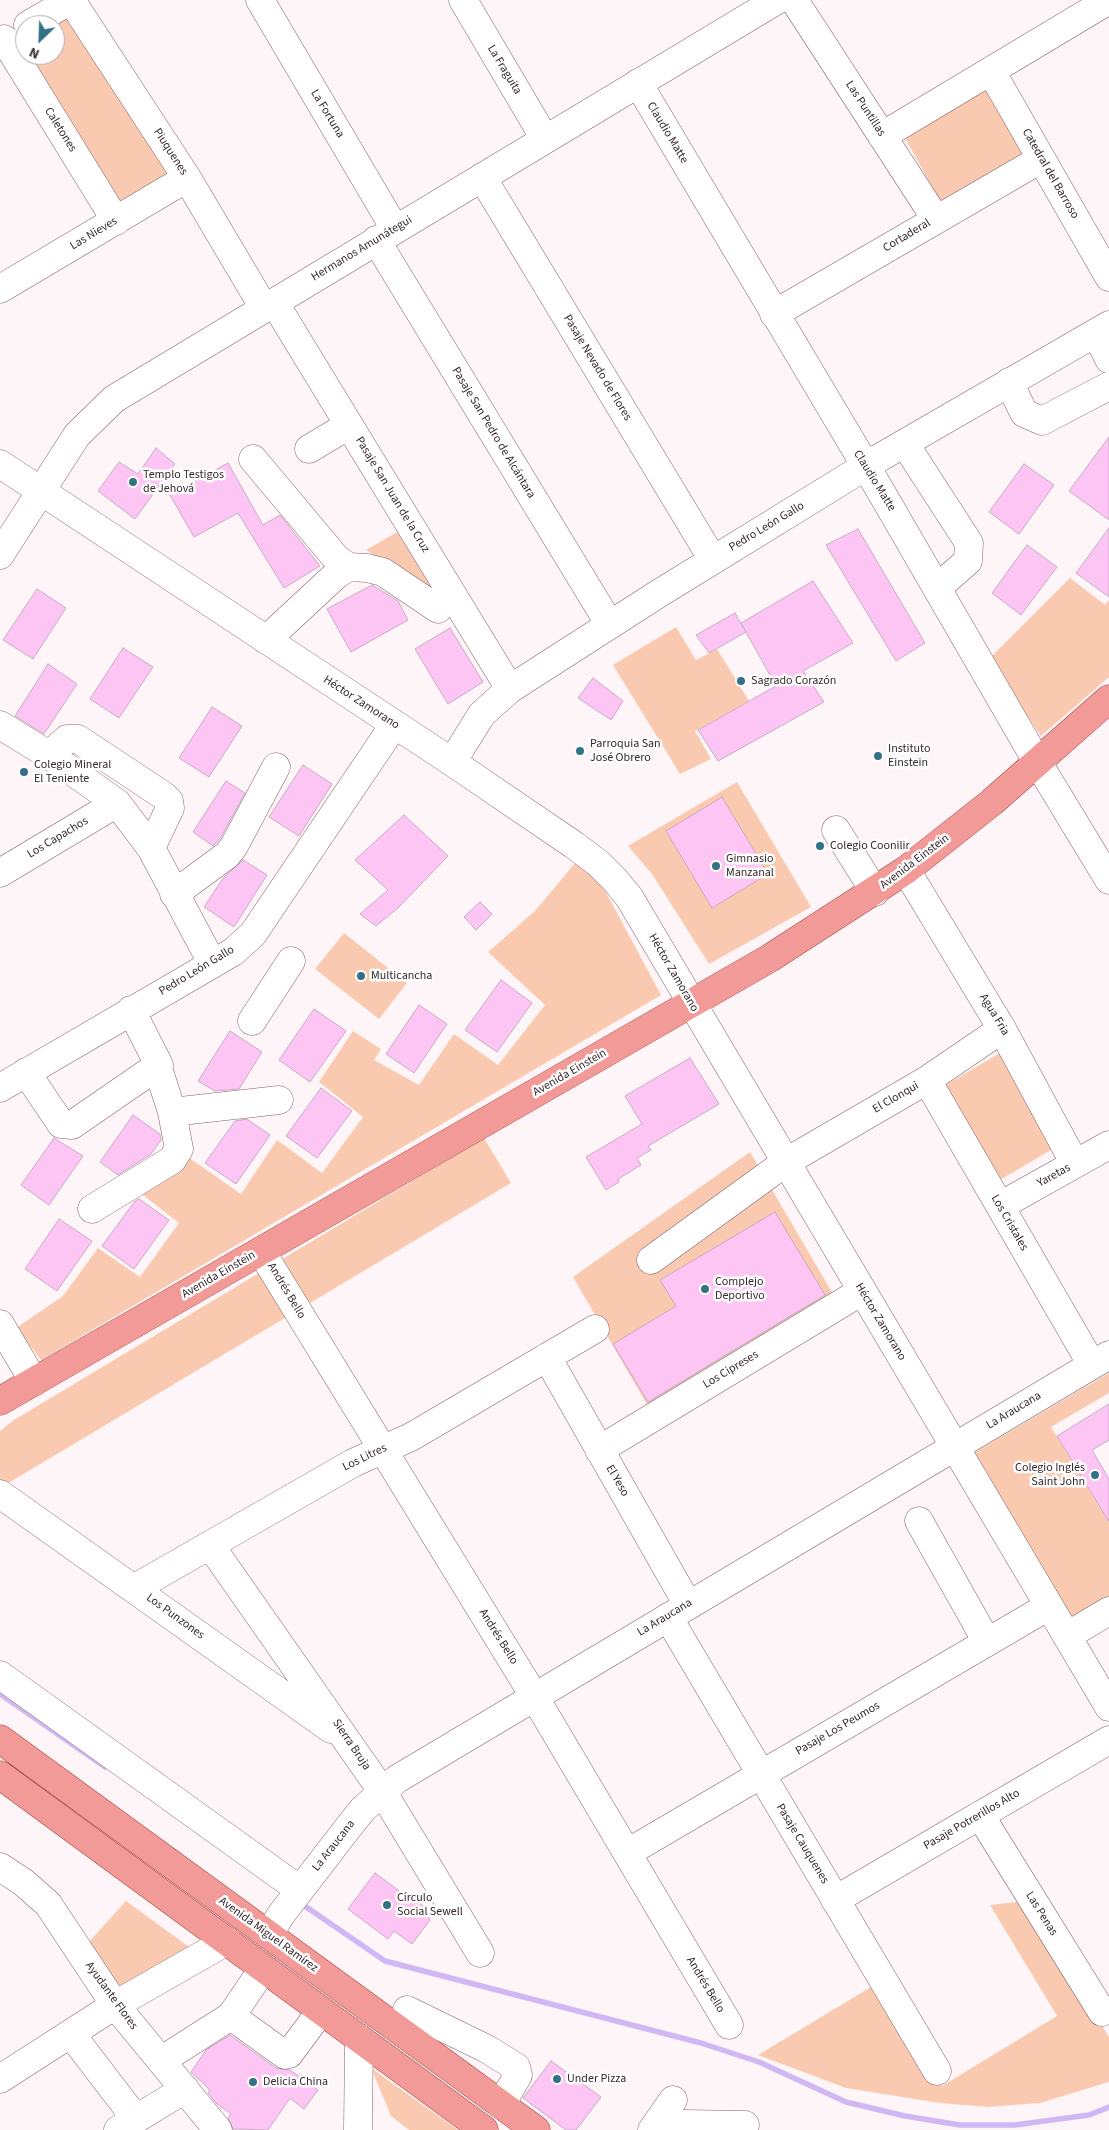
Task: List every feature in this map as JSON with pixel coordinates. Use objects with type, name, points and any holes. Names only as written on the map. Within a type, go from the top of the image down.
[{"type":"main road","name":"Avenida Einstein","points":[[0,1401],[691,1004],[770,958],[875,892],[906,870],[1038,763],[1109,699]]},
{"type":"main road","name":"Avenida Miguel Ramírez","points":[[0,1739],[536,2130]]},
{"type":"main road","points":[[0,1775],[484,2130]]},
{"type":"street","points":[[14,33],[71,0]]},
{"type":"street","name":"Piuquenes","points":[[71,0],[269,305]]},
{"type":"street","name":"La Fortuna","points":[[260,0],[386,235]]},
{"type":"street","name":"La Fraguita","points":[[463,0],[545,139]]},
{"type":"street","name":"Hermanos Amunátegui","points":[[0,555],[77,435],[114,399],[777,0]]},
{"type":"street","name":"Las Puntillas","points":[[794,0],[936,219]]},
{"type":"street","points":[[882,136],[1109,0]]},
{"type":"street","name":"Caletones","points":[[14,33],[116,221]]},
{"type":"street","name":"Catedral del Barroso","points":[[991,71],[1109,277]]},
{"type":"street","name":"Claudio Matte","points":[[638,83],[937,588],[1038,763],[1109,880]]},
{"type":"street","name":"Cortaderal","points":[[774,314],[1041,158]]},
{"type":"street","name":"Pasaje Nevado de Flores","points":[[482,177],[713,560]]},
{"type":"street","name":"Las Nieves","points":[[0,289],[186,178]]},
{"type":"street","name":"Pasaje San Pedro de Alcántara","points":[[386,235],[610,625]]},
{"type":"street","name":"Pasaje San Juan de la Cruz","points":[[269,305],[348,424],[510,689]]},
{"type":"street","points":[[1102,329],[1109,359]]},
{"type":"street","name":"Pedro León Gallo","points":[[452,762],[482,714],[510,689],[713,560],[1009,382],[1102,329]]},
{"type":"street","points":[[1009,382],[1024,413],[1042,421],[1109,386]]},
{"type":"street","points":[[309,449],[348,424]]},
{"type":"street","points":[[905,444],[969,543],[968,561],[937,588]]},
{"type":"street","points":[[253,459],[336,558],[348,567],[366,568],[383,572],[438,609]]},
{"type":"street","name":"Héctor Zamorano","points":[[0,464],[452,762],[574,845],[616,880],[629,897],[1109,1707]]},
{"type":"street","points":[[266,640],[336,575],[348,567]]},
{"type":"street","points":[[0,725],[50,755],[116,803],[151,848],[212,963]]},
{"type":"street","name":"Pedro León Gallo","points":[[0,1088],[130,1010],[233,952],[253,934],[394,725]]},
{"type":"street","points":[[50,755],[67,739],[78,739],[164,796],[169,801],[170,808],[151,848]]},
{"type":"street","points":[[174,894],[227,855],[234,846],[276,767]]},
{"type":"street","name":"Los Capachos","points":[[0,873],[116,803]]},
{"type":"street","points":[[836,830],[875,892]]},
{"type":"street","name":"Agua Fria","points":[[906,870],[1002,1029],[1075,1164]]},
{"type":"street","points":[[252,1021],[291,960]]},
{"type":"street","points":[[92,1209],[172,1160],[179,1150],[172,1112],[158,1068],[159,1061],[130,1010]]},
{"type":"street","name":"El Clonqui","points":[[651,1260],[786,1162],[927,1080],[1002,1029]]},
{"type":"street","points":[[26,1072],[61,1124],[72,1125],[158,1068]]},
{"type":"street","name":"Los Cristales","points":[[927,1080],[1000,1206],[1100,1360]]},
{"type":"street","points":[[172,1112],[279,1100]]},
{"type":"street","name":"Yaretas","points":[[1000,1206],[1109,1145]]},
{"type":"street","name":"Andrés Bello","points":[[261,1251],[534,1696],[729,2026]]},
{"type":"street","name":"Los Cipreses","points":[[599,1450],[862,1291]]},
{"type":"street","points":[[0,1324],[34,1382]]},
{"type":"street","name":"Los Litres","points":[[135,1588],[353,1463],[410,1437],[596,1329]]},
{"type":"street","name":"El Yeso","points":[[546,1358],[599,1450],[678,1611]]},
{"type":"street","name":"La Araucana","points":[[269,1935],[347,1828],[382,1791],[414,1768],[1100,1360]]},
{"type":"street","name":"Los Punzones","points":[[0,1494],[348,1741]]},
{"type":"street","points":[[918,1521],[987,1642]]},
{"type":"street","name":"Sierra Bruja","points":[[210,1545],[382,1791],[480,1952]]},
{"type":"street","name":"Pasaje Los Peumos","points":[[627,1853],[1049,1606]]},
{"type":"street","name":"Pasaje Cauquenes","points":[[678,1611],[761,1774],[937,2071]]},
{"type":"street","points":[[1067,1636],[1109,1611]]},
{"type":"street","points":[[0,1675],[294,1899]]},
{"type":"street","name":"Pasaje Potrerillos Alto","points":[[835,1900],[1109,1740]]},
{"type":"street","name":"Las Penas","points":[[980,1815],[1102,2012]]},
{"type":"street","name":"Ayudante Flores","points":[[0,1867],[23,1882],[48,1904],[115,2005],[218,2130]]},
{"type":"street","points":[[0,2079],[115,2005],[226,1941]]},
{"type":"street","points":[[173,2053],[231,2016],[263,1969]]},
{"type":"street","points":[[407,2010],[487,2049],[516,2067],[518,2075],[501,2105]]},
{"type":"street","points":[[231,2016],[285,2055],[289,2054],[320,2011]]},
{"type":"street","points":[[70,2034],[127,2125],[185,2089]]},
{"type":"street","points":[[359,2038],[358,2122],[381,2130]]},
{"type":"street","points":[[470,2082],[487,2049]]},
{"type":"street","points":[[652,2130],[674,2100]]},
{"type":"street","points":[[672,2130],[684,2124],[746,2125]]},
{"type":"shaded area","points":[[68,10],[175,182],[120,214],[27,65],[65,65],[64,15]]},
{"type":"shaded area","points":[[986,84],[1030,163],[945,210],[901,131]]},
{"type":"shaded area","points":[[406,527],[447,605],[366,550]]},
{"type":"shaded area","points":[[1070,578],[1105,605],[1109,600],[1109,677],[1041,736],[989,659]]},
{"type":"shaded area","points":[[676,627],[696,660],[717,649],[749,701],[695,731],[711,759],[680,774],[613,665]]},
{"type":"shaded area","name":"Gimnasio Manzanal","points":[[737,782],[811,907],[709,964],[652,874],[628,846]]},
{"type":"shaded area","points":[[575,863],[596,877],[661,995],[41,1360],[16,1328],[63,1296],[98,1248],[140,1277],[179,1223],[138,1191],[175,1148],[241,1194],[277,1140],[322,1173],[363,1117],[319,1082],[353,1031],[381,1049],[374,1060],[419,1085],[454,1034],[498,1065],[545,1005],[488,952],[535,911]]},
{"type":"shaded area","name":"Multicancha","points":[[344,933],[407,983],[379,1019],[315,969]]},
{"type":"shaded area","points":[[1000,1053],[1056,1147],[998,1181],[942,1087]]},
{"type":"shaded area","points":[[484,1138],[511,1183],[0,1488],[0,1431],[14,1420]]},
{"type":"shaded area","name":"Complejo Deportivo","points":[[750,1152],[837,1301],[652,1413],[573,1277]]},
{"type":"shaded area","points":[[1109,1373],[1109,1393],[1051,1427],[1109,1523],[1109,1604],[1071,1628],[972,1454]]},
{"type":"shaded area","points":[[126,1901],[196,1952],[105,2002],[77,1955]]},
{"type":"shaded area","points":[[1024,1901],[1109,2037],[1109,2082],[1040,2103],[988,2107],[940,2103],[846,2088],[758,2055],[876,1984],[942,2086],[1057,2016],[990,1905]]},
{"type":"shaded area","points":[[371,2068],[458,2130],[409,2130],[391,2116]]},
{"type":"building","points":[[1109,437],[1109,520],[1069,491]]},
{"type":"building","name":"Templo Testigos de Jehová","points":[[156,448],[175,464],[135,519],[98,491],[119,462],[138,474]]},
{"type":"building","points":[[228,463],[263,525],[280,515],[320,566],[284,588],[238,513],[194,537],[170,495]]},
{"type":"building","points":[[1024,464],[1054,485],[1019,534],[989,512]]},
{"type":"building","points":[[1109,528],[1109,597],[1076,573]]},
{"type":"building","points":[[858,529],[925,643],[896,661],[826,545]]},
{"type":"building","points":[[1027,545],[1057,567],[1021,615],[992,593]]},
{"type":"building","points":[[813,581],[853,643],[803,671],[824,702],[718,761],[698,730],[776,686],[741,623]]},
{"type":"building","points":[[372,585],[398,601],[408,620],[351,652],[327,609]]},
{"type":"building","points":[[37,589],[66,608],[33,659],[3,640]]},
{"type":"building","points":[[735,613],[746,632],[709,653],[696,635]]},
{"type":"building","points":[[450,628],[483,682],[448,704],[415,649]]},
{"type":"building","points":[[123,648],[153,667],[119,718],[90,699]]},
{"type":"building","points":[[48,664],[77,684],[44,734],[15,716]]},
{"type":"building","points":[[593,678],[623,701],[611,720],[578,698]]},
{"type":"building","points":[[212,707],[242,726],[209,777],[179,758]]},
{"type":"building","points":[[303,765],[332,784],[299,836],[269,817]]},
{"type":"building","points":[[226,781],[245,793],[221,837],[213,846],[193,832]]},
{"type":"building","points":[[722,797],[768,874],[712,908],[666,831]]},
{"type":"building","points":[[404,815],[448,856],[399,907],[376,926],[360,914],[388,890],[355,860]]},
{"type":"building","points":[[243,860],[267,875],[234,927],[204,907],[224,877]]},
{"type":"building","points":[[480,902],[492,914],[476,930],[464,917]]},
{"type":"building","points":[[501,980],[532,1003],[497,1052],[465,1030]]},
{"type":"building","points":[[419,1005],[447,1024],[414,1073],[386,1054]]},
{"type":"building","points":[[314,1009],[346,1031],[310,1082],[279,1060]]},
{"type":"building","points":[[230,1031],[262,1052],[239,1089],[215,1091],[198,1081]]},
{"type":"building","points":[[690,1058],[719,1104],[648,1146],[651,1150],[637,1158],[641,1165],[618,1179],[619,1182],[606,1190],[586,1157],[642,1124],[625,1096]]},
{"type":"building","points":[[321,1088],[352,1111],[317,1158],[286,1136]]},
{"type":"building","points":[[133,1115],[160,1134],[161,1140],[151,1154],[118,1175],[100,1162]]},
{"type":"building","points":[[247,1119],[270,1135],[236,1184],[205,1163],[235,1121]]},
{"type":"building","points":[[54,1138],[83,1156],[49,1205],[21,1185]]},
{"type":"building","points":[[139,1199],[169,1220],[134,1269],[102,1246],[135,1201]]},
{"type":"building","points":[[775,1212],[825,1295],[648,1402],[613,1344],[676,1306],[660,1280]]},
{"type":"building","points":[[59,1219],[92,1241],[57,1291],[25,1269]]},
{"type":"building","name":"Colegio Inglés Saint John","points":[[1109,1404],[1109,1440],[1092,1450],[1109,1479],[1109,1522],[1057,1436]]},
{"type":"building","name":"Círculo Social Sewell","points":[[375,1873],[413,1901],[417,1896],[430,1920],[412,1944],[394,1931],[388,1939],[348,1909]]},
{"type":"building","name":"Delicia China","points":[[230,2035],[276,2068],[290,2070],[318,2090],[304,2109],[290,2098],[268,2130],[233,2129],[228,2118],[231,2114],[217,2104],[208,2093],[210,2090],[191,2072],[206,2050]]},
{"type":"building","name":"Under Pizza","points":[[551,2061],[601,2097],[576,2130],[566,2130],[523,2098]]},
{"type":"waterway","points":[[0,1694],[105,1767]]},
{"type":"waterway","points":[[299,1902],[385,1961],[701,2043],[759,2062],[846,2102],[905,2116],[960,2125],[1015,2125],[1089,2115],[1109,2107]]},
{"type":"place","name":"Templo Testigos de Jehová","points":[[133,482]]},
{"type":"place","name":"Sagrado Corazón","points":[[741,681]]},
{"type":"place","name":"Parroquia San José Obrero","points":[[580,751]]},
{"type":"place","name":"Instituto Einstein","points":[[878,756]]},
{"type":"place","name":"Colegio Mineral El Teniente","points":[[24,772]]},
{"type":"place","name":"Colegio Coonilir","points":[[820,846]]},
{"type":"place","name":"Gimnasio Manzanal","points":[[716,866]]},
{"type":"place","name":"Multicancha","points":[[361,976]]},
{"type":"place","name":"Complejo Deportivo","points":[[705,1289]]},
{"type":"place","name":"Colegio Inglés Saint John","points":[[1095,1475]]},
{"type":"place","name":"Círculo Social Sewell","points":[[387,1905]]},
{"type":"place","name":"Under Pizza","points":[[557,2079]]},
{"type":"place","name":"Delicia China","points":[[253,2082]]}]
